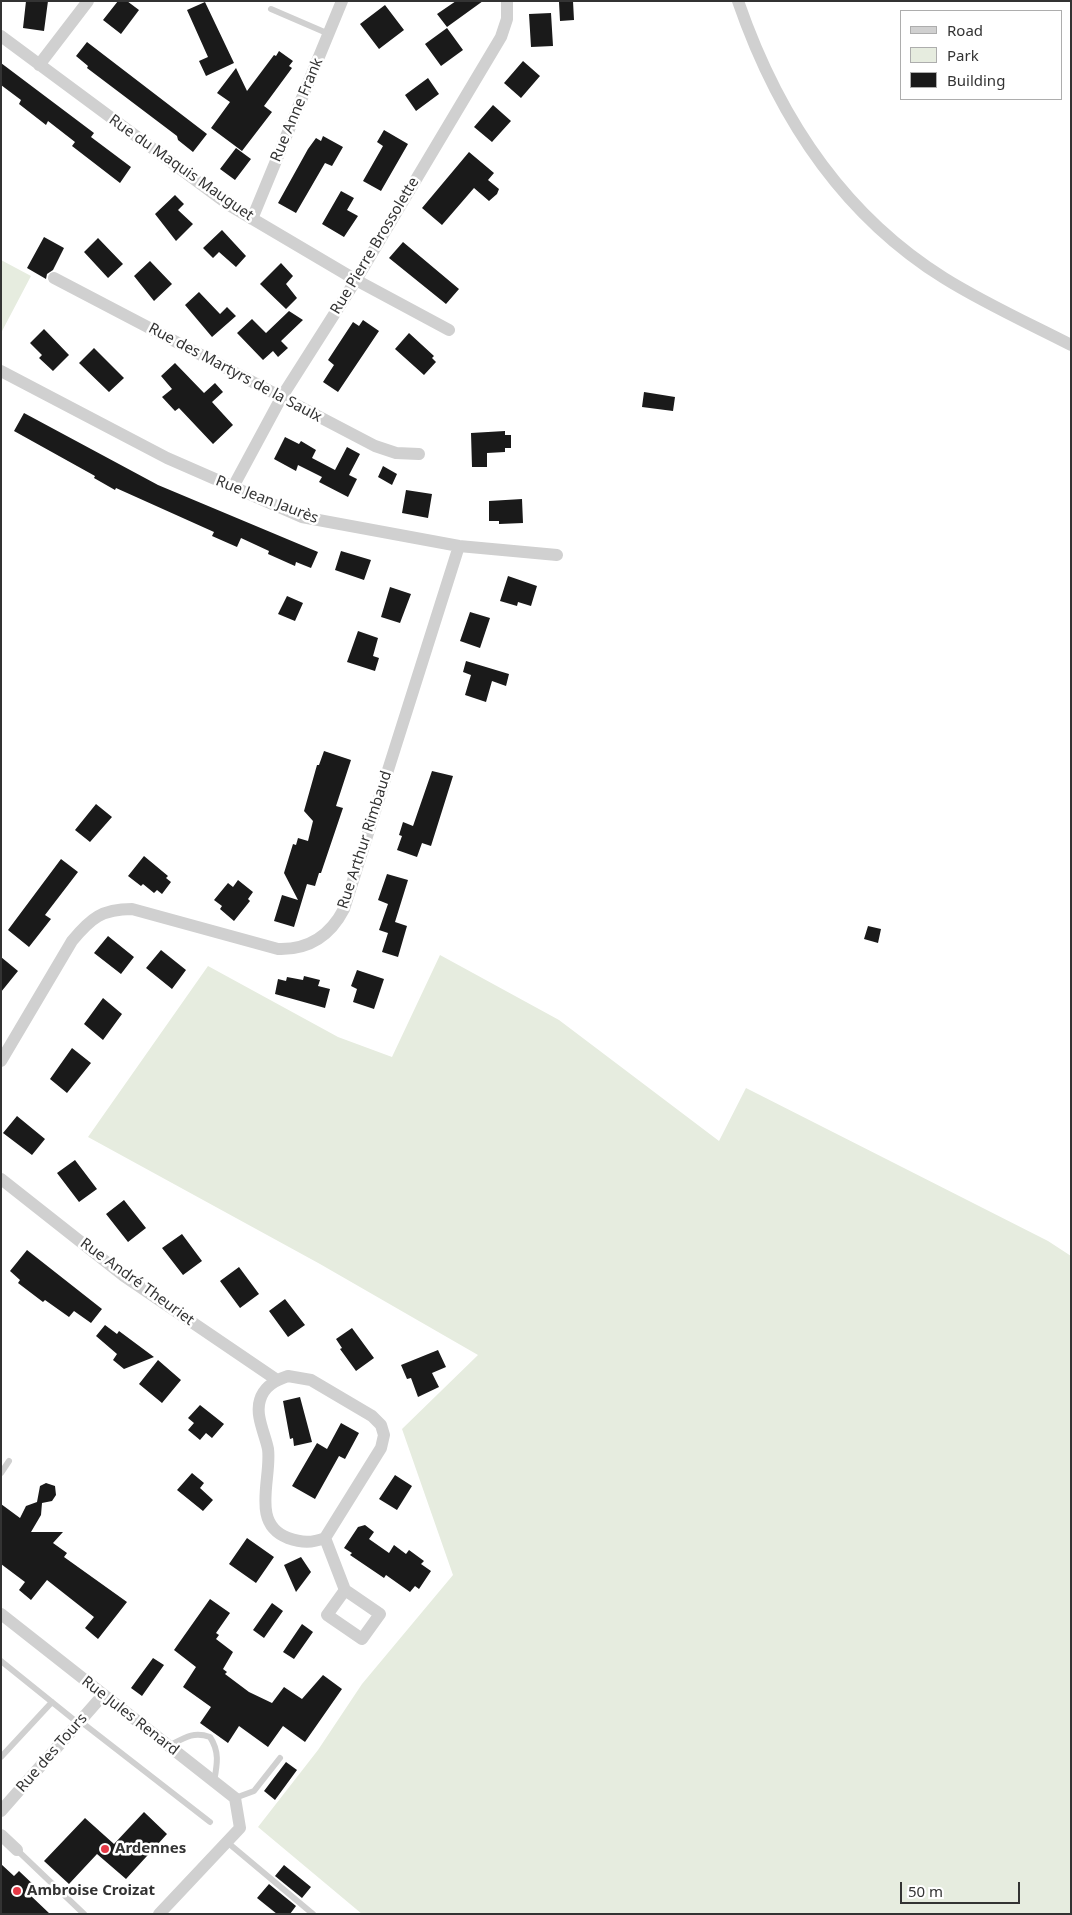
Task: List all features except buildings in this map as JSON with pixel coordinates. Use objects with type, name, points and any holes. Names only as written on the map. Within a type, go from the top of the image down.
[{"type":"street","points":[[39,65],[88,1]]},
{"type":"street","name":"Rue Anne Frank","points":[[252,219],[342,1]]},
{"type":"street","name":"Rue Pierre Brossolette","points":[[233,488],[281,398],[356,280],[501,36],[506,19],[507,1]]},
{"type":"street","points":[[738,1],[754,47],[776,94],[815,156],[845,193],[888,235],[944,278],[1071,345]]},
{"type":"street","name":"Rue du Maquis Mauguet","points":[[1,36],[229,205],[356,280],[449,330]]},
{"type":"street","name":"Rue des Martyrs de la Saulx","points":[[54,278],[375,446],[396,453],[419,454]]},
{"type":"street","name":"Rue Jean Jaurès","points":[[1,371],[167,458],[302,517],[459,546],[557,555]]},
{"type":"street","name":"Rue Arthur Rimbaud","points":[[1,1061],[72,941],[86,924],[100,914],[114,909],[132,909],[278,949],[304,947],[316,941],[337,922],[344,909],[459,546]]},
{"type":"street","name":"Rue André Theuriet","points":[[1,1179],[124,1276],[277,1380]]},
{"type":"street","points":[[288,1376],[311,1380],[372,1416],[381,1425],[384,1436],[382,1448],[325,1538],[314,1542],[299,1542],[285,1538],[272,1526],[265,1514],[268,1449],[260,1414],[260,1400],[266,1388],[277,1380],[288,1376]]},
{"type":"street","points":[[325,1538],[345,1590]]},
{"type":"street","name":"Rue Jules Renard","points":[[1,1614],[235,1798]]},
{"type":"street","name":"Rue des Tours","points":[[1,1811],[103,1695]]},
{"type":"street","points":[[159,1914],[240,1828],[235,1798]]},
{"type":"street","points":[[1,1836],[17,1850]]},
{"type":"lane","points":[[271,9],[328,34]]},
{"type":"lane","points":[[1,1473],[9,1461]]},
{"type":"lane","points":[[1,1660],[52,1702],[210,1822]]},
{"type":"lane","points":[[1,1757],[52,1702]]},
{"type":"lane","points":[[169,1746],[186,1736],[198,1733],[210,1737],[216,1746],[218,1760],[214,1782]]},
{"type":"lane","points":[[235,1798],[254,1791],[280,1758]]},
{"type":"lane","points":[[228,1842],[314,1914]]},
{"type":"lane","points":[[17,1850],[84,1914]]},
{"type":"green space","points":[[1,260],[31,276],[1,333]]},
{"type":"green space","points":[[440,955],[559,1020],[719,1141],[746,1088],[1048,1241],[1071,1256],[1071,1914],[362,1914],[258,1827],[318,1750],[362,1684],[453,1575],[402,1429],[478,1355],[320,1264],[88,1137],[208,966],[338,1037],[392,1057]]},
{"type":"place","name":"Ardennes","points":[[105,1849]]},
{"type":"place","name":"Ambroise Croizat","points":[[17,1891]]}]
